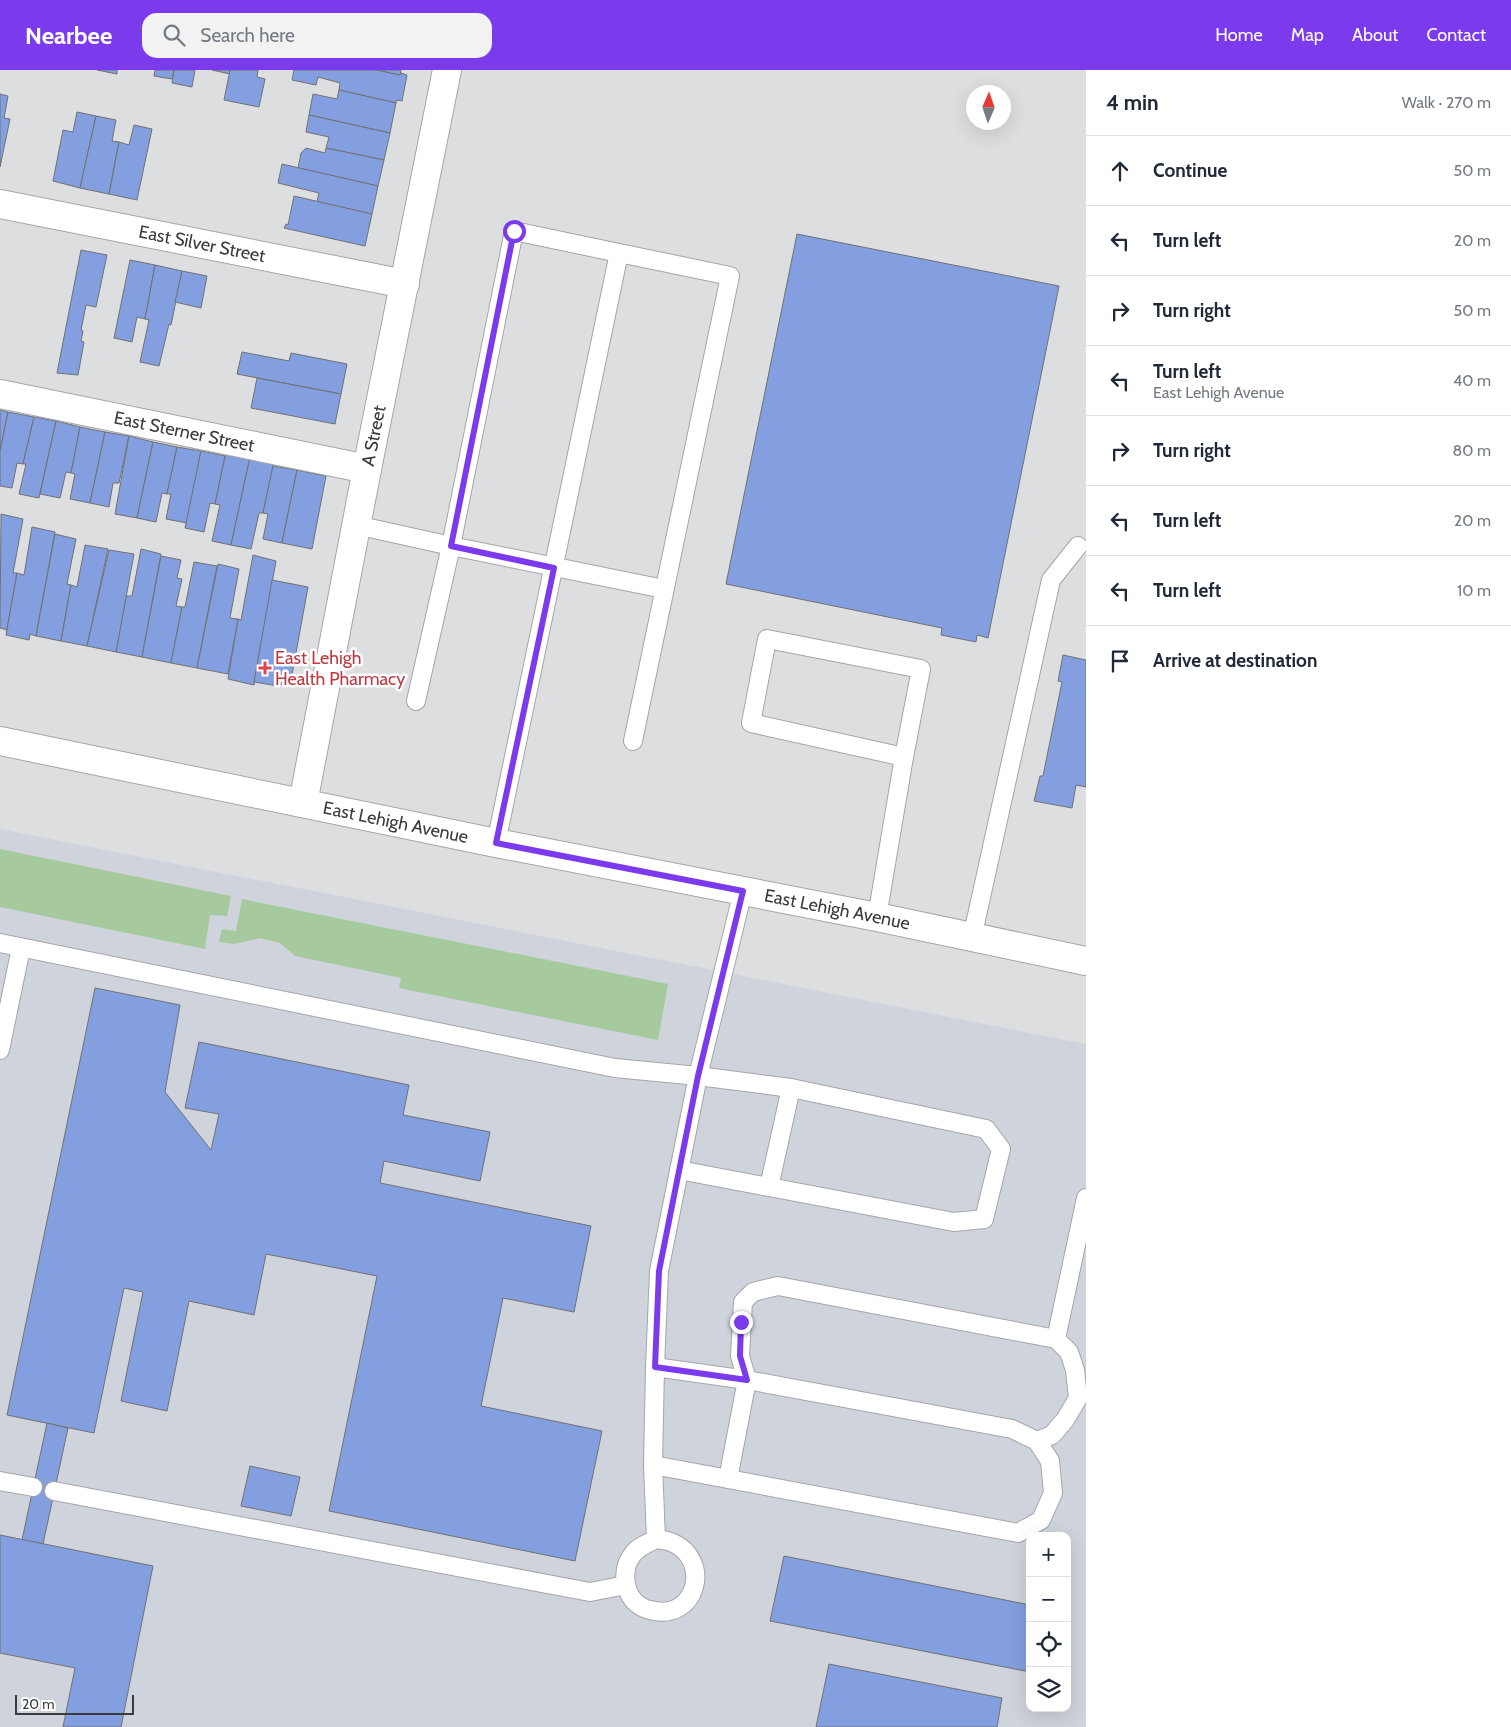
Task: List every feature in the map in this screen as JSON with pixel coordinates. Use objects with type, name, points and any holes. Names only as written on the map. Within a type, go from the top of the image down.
[{"type":"street","name":"A Street","points":[[303,803],[367,469],[447,70]]},
{"type":"street","name":"East Silver Street","points":[[0,204],[405,284]]},
{"type":"street","name":"East Sterner Street","points":[[0,394],[367,469]]},
{"type":"street","name":"East Lehigh Avenue","points":[[0,740],[496,843],[877,917],[1086,961]]},
{"type":"lane","points":[[416,701],[451,546],[514,231],[730,276],[633,741]]},
{"type":"lane","points":[[496,843],[619,253]]},
{"type":"lane","points":[[356,525],[554,568],[664,589]]},
{"type":"lane","points":[[972,938],[1051,580],[1078,546]]},
{"type":"lane","points":[[877,917],[921,669],[767,639],[751,723],[904,757]]},
{"type":"lane","points":[[656,1539],[653,1465],[659,1271],[698,1076],[743,891]]},
{"type":"lane","points":[[0,943],[615,1068],[791,1088],[986,1129],[1001,1149],[984,1219],[954,1222],[678,1170]]},
{"type":"lane","points":[[0,1050],[21,948]]},
{"type":"lane","points":[[769,1187],[791,1088]]},
{"type":"lane","points":[[1056,1339],[1086,1198]]},
{"type":"lane","points":[[728,1479],[747,1380],[740,1356],[743,1302],[753,1292],[778,1286],[1056,1339],[1069,1352],[1075,1370],[1078,1398],[1065,1420],[1052,1435],[1037,1441]]},
{"type":"lane","points":[[653,1465],[1018,1534],[1041,1520],[1053,1492],[1050,1462],[1037,1441],[1012,1428],[747,1380],[655,1367]]},
{"type":"lane","points":[[0,1481],[33,1487]]},
{"type":"lane","points":[[54,1491],[590,1592],[626,1585]]},
{"type":"lane","points":[[656,1539],[671,1542],[682,1549],[693,1561],[696,1582],[689,1599],[678,1609],[658,1612],[644,1609],[634,1601],[626,1585],[626,1570],[633,1554],[656,1539]]},
{"type":"shaded area","points":[[0,829],[1086,1044],[1086,1727],[0,1727]]},
{"type":"green space","points":[[0,849],[231,896],[227,916],[210,915],[205,949],[0,907]]},
{"type":"green space","points":[[242,899],[668,984],[658,1040],[399,988],[401,978],[295,956],[280,943],[260,938],[234,944],[219,942],[222,929],[236,931]]},
{"type":"building","points":[[97,70],[117,70],[117,74]]},
{"type":"building","points":[[155,70],[174,70],[172,79],[154,76]]},
{"type":"building","points":[[174,70],[195,70],[192,87],[172,83]]},
{"type":"building","points":[[212,70],[230,70],[230,74]]},
{"type":"building","points":[[230,70],[258,70],[257,77],[265,79],[259,107],[224,100]]},
{"type":"building","points":[[294,70],[377,70],[407,75],[402,101],[397,100],[396,103],[339,90],[340,83],[318,77],[316,85],[292,80]]},
{"type":"building","points":[[377,70],[401,70],[400,75]]},
{"type":"building","points":[[339,90],[396,103],[390,133],[309,115],[313,94],[337,99]]},
{"type":"building","points":[[0,94],[8,96],[4,118],[10,119],[0,167]]},
{"type":"building","points":[[77,112],[96,116],[80,188],[53,181],[63,130],[73,132]]},
{"type":"building","points":[[309,115],[390,133],[384,160],[326,148],[329,137],[306,132]]},
{"type":"building","points":[[96,116],[116,120],[112,141],[119,142],[109,194],[80,188]]},
{"type":"building","points":[[134,125],[152,129],[137,200],[109,194],[119,142],[129,145]]},
{"type":"building","points":[[306,148],[325,153],[326,148],[384,160],[378,186],[298,168],[301,153]]},
{"type":"building","points":[[282,164],[378,186],[372,214],[317,202],[319,193],[278,183]]},
{"type":"building","points":[[294,196],[372,214],[365,246],[284,228],[286,224],[288,225]]},
{"type":"building","points":[[797,234],[1059,286],[988,638],[977,635],[976,642],[941,635],[942,628],[726,584]]},
{"type":"building","points":[[81,250],[107,255],[96,307],[86,305],[81,330],[83,331],[81,341],[84,342],[78,375],[57,373]]},
{"type":"building","points":[[130,260],[155,265],[145,319],[137,317],[132,342],[114,338]]},
{"type":"building","points":[[155,265],[182,271],[171,325],[169,324],[159,366],[140,362],[149,320],[145,319]]},
{"type":"building","points":[[182,271],[207,276],[201,308],[175,302]]},
{"type":"building","points":[[242,352],[289,361],[291,353],[347,364],[341,394],[237,374]]},
{"type":"building","points":[[257,378],[341,394],[335,424],[251,408]]},
{"type":"building","points":[[0,410],[8,412],[0,451]]},
{"type":"building","points":[[8,412],[34,417],[23,464],[17,463],[12,488],[0,486],[0,451]]},
{"type":"building","points":[[34,417],[56,421],[39,498],[19,494],[26,464],[23,464]]},
{"type":"building","points":[[56,421],[80,427],[71,473],[66,472],[60,498],[40,494]]},
{"type":"building","points":[[80,427],[105,432],[90,503],[70,499],[75,474],[71,473]]},
{"type":"building","points":[[105,432],[129,436],[119,483],[113,483],[109,507],[90,503]]},
{"type":"building","points":[[129,436],[153,442],[137,518],[115,514]]},
{"type":"building","points":[[153,442],[177,447],[167,494],[162,493],[156,522],[137,518]]},
{"type":"building","points":[[177,447],[201,451],[187,523],[166,519],[171,494],[167,494]]},
{"type":"building","points":[[201,451],[225,456],[215,504],[210,503],[204,532],[185,528]]},
{"type":"building","points":[[226,452],[250,457],[231,545],[212,541],[220,505],[215,504]]},
{"type":"building","points":[[250,457],[274,462],[263,513],[259,513],[251,549],[231,545]]},
{"type":"building","points":[[273,466],[297,470],[282,543],[263,539],[268,514],[263,513]]},
{"type":"building","points":[[297,470],[326,476],[312,549],[282,543]]},
{"type":"building","points":[[1,514],[23,519],[13,573],[17,573],[7,630],[0,628]]},
{"type":"building","points":[[32,527],[55,532],[36,636],[30,634],[29,640],[6,635],[17,573],[24,575]]},
{"type":"building","points":[[55,534],[76,539],[67,584],[71,585],[61,641],[36,636]]},
{"type":"building","points":[[85,545],[108,549],[87,646],[61,641],[71,585],[77,587]]},
{"type":"building","points":[[141,549],[161,554],[142,657],[116,652],[126,596],[132,596]]},
{"type":"building","points":[[109,550],[134,554],[116,652],[87,646]]},
{"type":"building","points":[[253,555],[276,561],[254,685],[228,679],[238,619],[241,620]]},
{"type":"building","points":[[161,556],[181,560],[177,578],[182,579],[176,606],[182,607],[171,663],[142,657]]},
{"type":"building","points":[[194,562],[217,566],[197,668],[171,663],[182,607],[185,607]]},
{"type":"building","points":[[218,564],[239,569],[230,618],[238,619],[228,674],[197,668]]},
{"type":"building","points":[[272,580],[308,587],[291,680],[278,686],[254,682]]},
{"type":"building","points":[[1063,655],[1086,660],[1086,787],[1076,785],[1072,808],[1034,801],[1040,776],[1043,776],[1062,682],[1058,681]]},
{"type":"building","points":[[95,988],[180,1005],[165,1092],[211,1150],[219,1114],[185,1108],[199,1042],[409,1085],[403,1115],[490,1132],[480,1181],[384,1161],[380,1183],[591,1226],[574,1312],[503,1298],[481,1406],[602,1431],[575,1561],[329,1511],[377,1276],[266,1254],[254,1315],[189,1301],[167,1411],[121,1401],[143,1292],[124,1288],[94,1433],[7,1415]]},
{"type":"building","points":[[47,1423],[68,1428],[43,1544],[22,1540]]},
{"type":"building","points":[[250,1466],[300,1477],[291,1516],[241,1506]]},
{"type":"building","points":[[0,1535],[153,1566],[121,1727],[63,1727],[75,1668],[0,1653]]},
{"type":"building","points":[[784,1556],[1026,1604],[1026,1671],[770,1621]]},
{"type":"building","points":[[829,1664],[1002,1698],[997,1727],[816,1727]]},
{"type":"place","name":"East Lehigh Health Pharmacy","points":[[265,668]]},
{"type":"route","points":[[514,231],[451,546],[554,568],[496,843],[743,891],[698,1076],[659,1271],[655,1367],[747,1380],[740,1356],[741,1322]]}]
